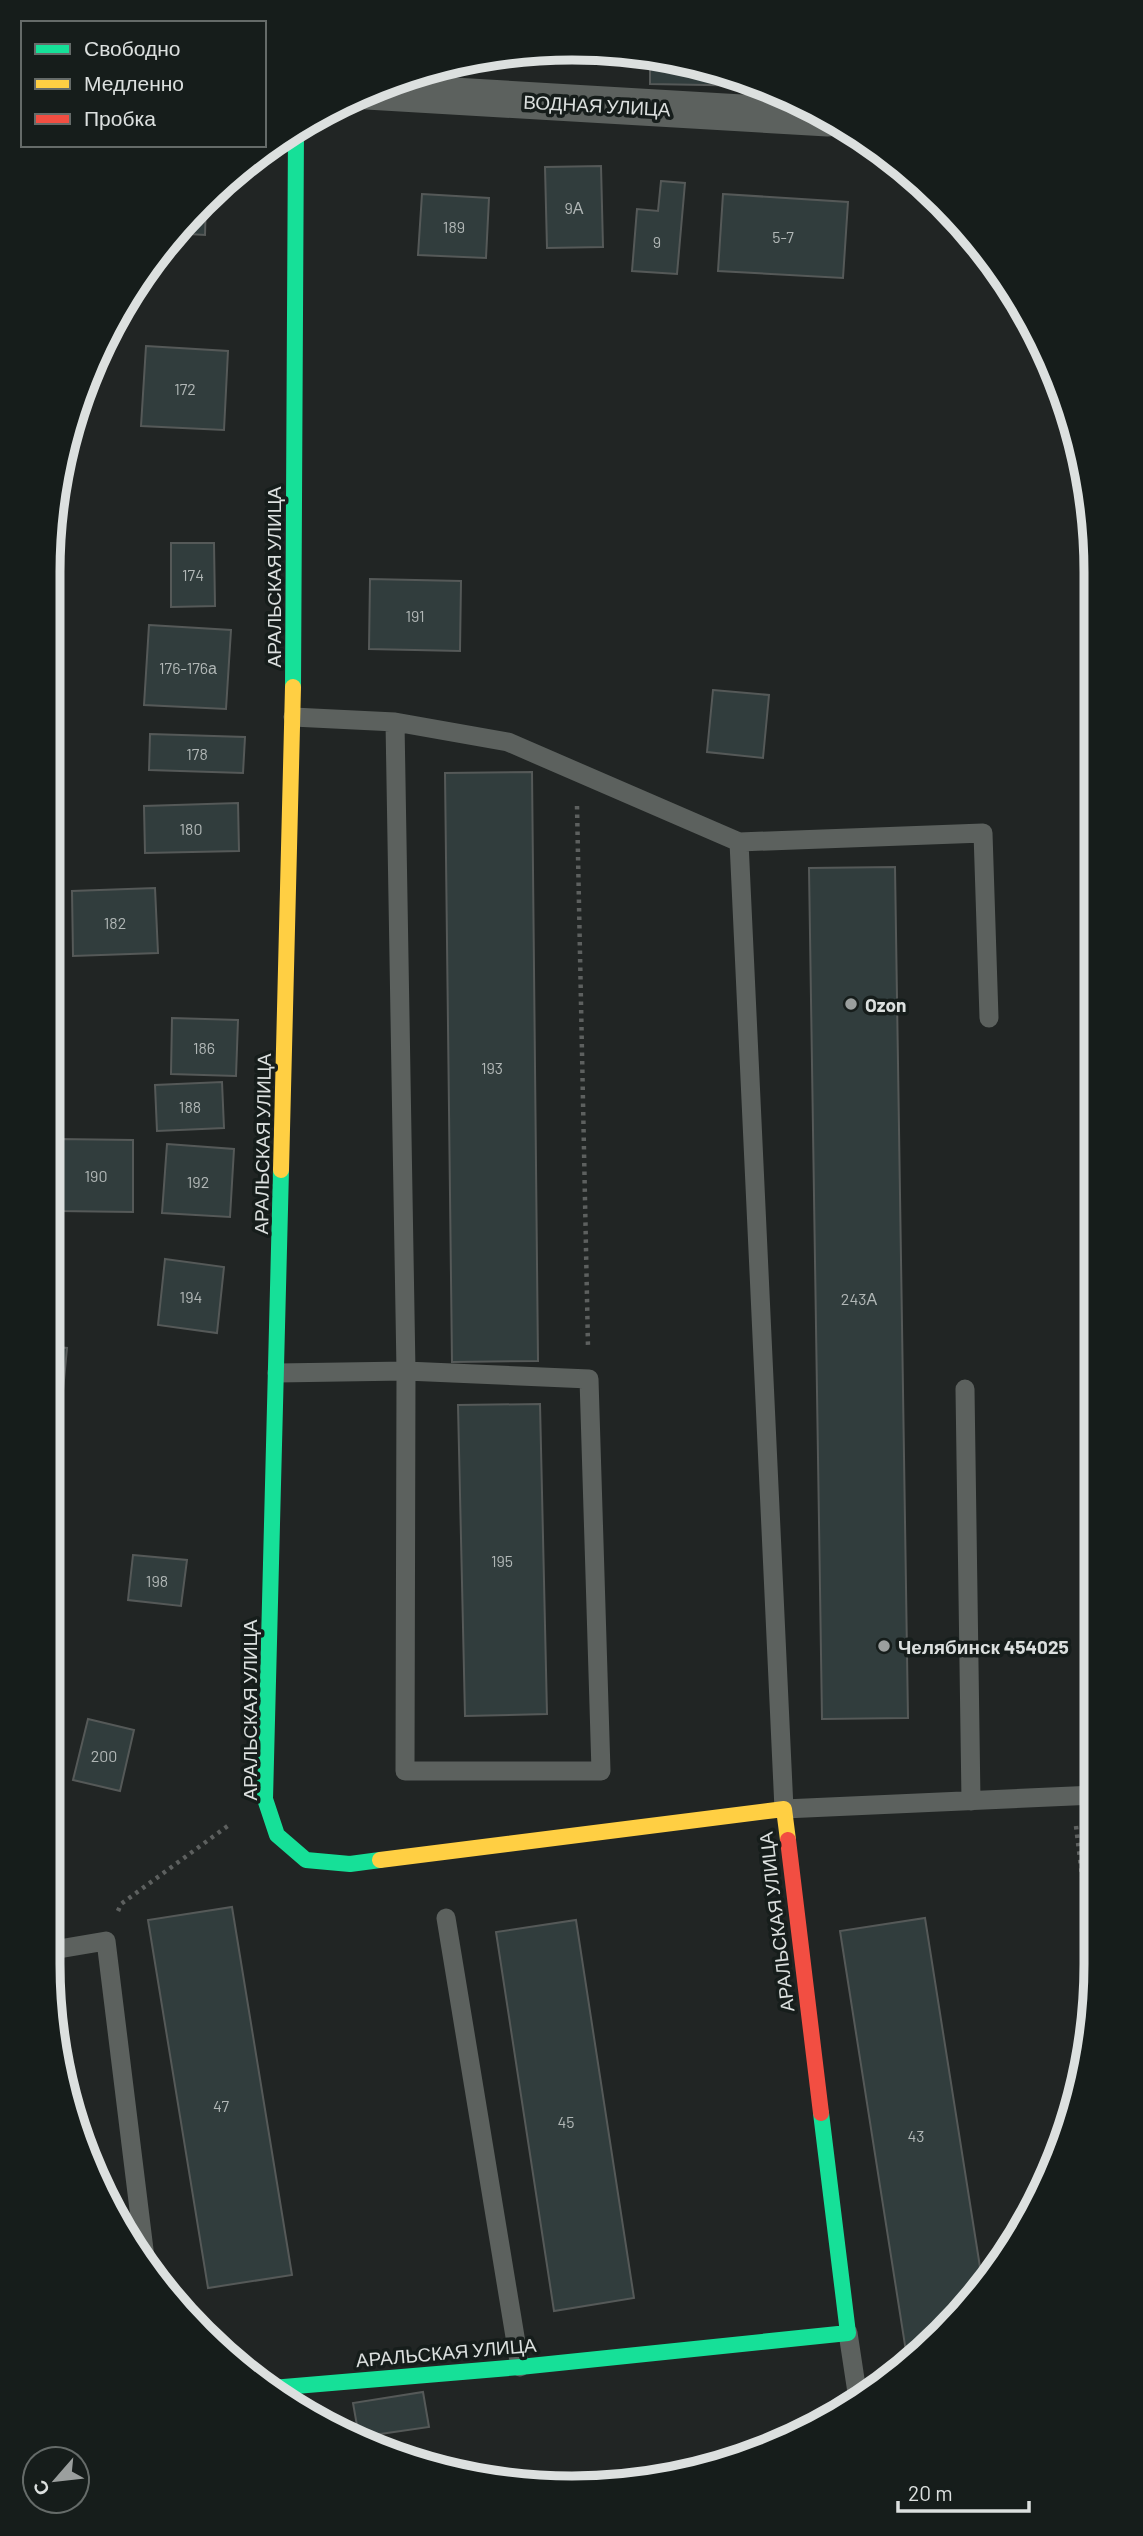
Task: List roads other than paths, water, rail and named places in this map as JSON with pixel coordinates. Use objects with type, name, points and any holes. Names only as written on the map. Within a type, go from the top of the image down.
[{"type":"street","name":"ВОДНАЯ УЛИЦА","points":[[392,92],[807,117]]},
{"type":"street","name":"АРАЛЬСКАЯ УЛИЦА","points":[[283,2387],[520,2367],[848,2333],[783,1809],[350,1864],[306,1860],[277,1835],[265,1799],[293,717],[296,140]]},
{"type":"lane","points":[[293,717],[395,722],[508,742],[738,842],[983,833],[989,1018]]},
{"type":"lane","points":[[277,1374],[406,1371],[589,1379],[601,1771],[405,1771],[406,1371],[395,722]]},
{"type":"lane","points":[[738,842],[783,1809],[1084,1796]]},
{"type":"lane","points":[[965,1389],[971,1801]]},
{"type":"lane","points":[[446,1918],[520,2367]]},
{"type":"lane","points":[[60,1949],[106,1941],[143,2245]]},
{"type":"lane","points":[[848,2333],[857,2390]]},
{"type":"place","name":"Ozon","points":[[851,1004]]},
{"type":"place","name":"Челябинск 454025","points":[[884,1646]]}]
